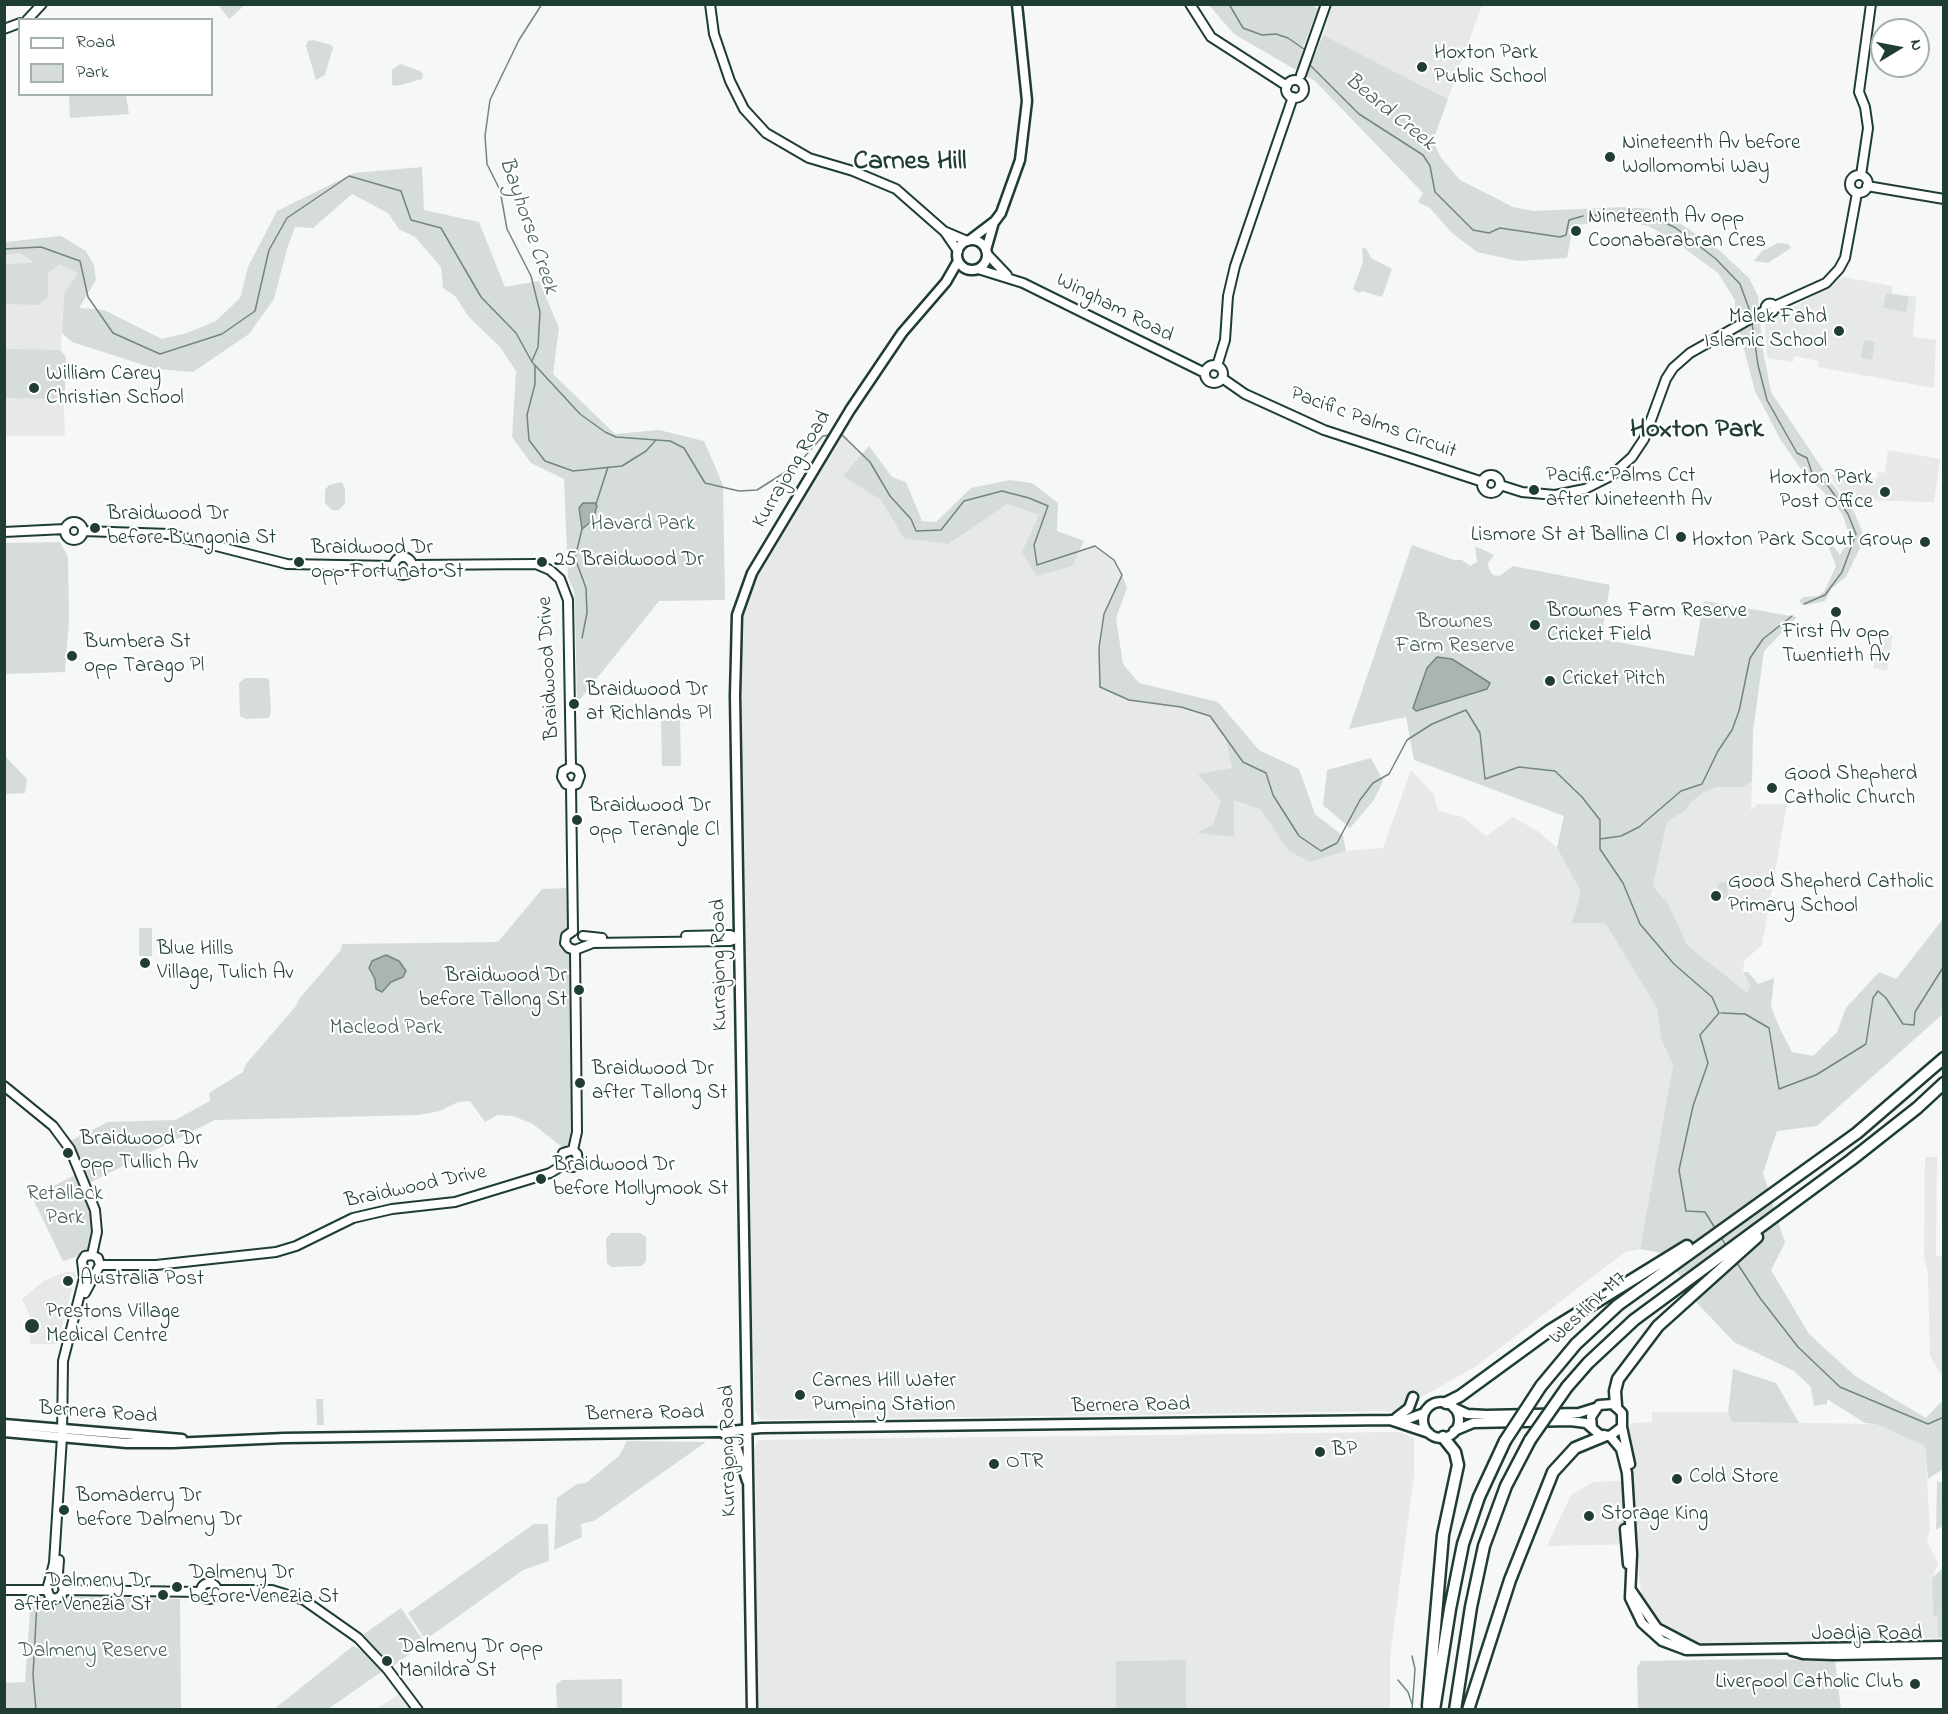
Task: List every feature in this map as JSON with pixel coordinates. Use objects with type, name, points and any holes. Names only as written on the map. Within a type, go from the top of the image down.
[{"type":"highway","name":"Westlink M7","points":[[1434,1710],[1449,1609],[1463,1544],[1479,1497],[1505,1441],[1541,1386],[1596,1324],[1647,1276],[1793,1179],[1880,1115],[1944,1058]]},
{"type":"highway","name":"Westlink M7","points":[[1455,1710],[1471,1607],[1484,1546],[1506,1486],[1530,1440],[1567,1387],[1611,1340],[1662,1298],[1805,1195],[1917,1108],[1944,1083]]},
{"type":"highway","points":[[1617,1406],[1615,1391],[1618,1379],[1672,1311],[1805,1195]]},
{"type":"highway","points":[[1450,1405],[1549,1331],[1647,1276]]},
{"type":"highway","points":[[1468,1710],[1518,1557],[1557,1464],[1575,1448],[1607,1436]]},
{"type":"highway","points":[[1428,1710],[1440,1558],[1458,1466],[1455,1452],[1443,1437]]},
{"type":"main road","points":[[946,282],[985,263],[995,221],[1015,178],[1026,123],[1027,101],[1017,4]]},
{"type":"main road","points":[[946,282],[958,261],[958,251],[995,221]]},
{"type":"main road","points":[[969,241],[980,242],[987,252]]},
{"type":"main road","points":[[958,261],[973,269]]},
{"type":"main road","name":"Kurrajong Road","points":[[752,1710],[735,666],[737,615],[752,573],[850,410],[902,333],[946,282]]},
{"type":"main road","points":[[1393,1419],[1409,1408],[1413,1397]]},
{"type":"main road","points":[[1434,1403],[1450,1405],[1467,1414],[1486,1415],[1579,1413],[1606,1403],[1617,1406],[1623,1416],[1622,1427],[1629,1455],[1630,1465],[1627,1473],[1621,1449],[1607,1436],[1570,1421],[1473,1423],[1443,1437],[1429,1433],[1424,1424],[1424,1413],[1434,1403]]},
{"type":"main road","points":[[1450,1405],[1458,1422],[1454,1431]]},
{"type":"main road","points":[[1592,1428],[1591,1417],[1596,1407]]},
{"type":"main road","name":"Bernera Road","points":[[4,1432],[64,1433],[189,1441],[720,1432],[748,1429],[1408,1419],[1424,1413]]},
{"type":"main road","name":"Bernera Road","points":[[1393,1419],[1429,1433]]},
{"type":"main road","name":"Bernera Road","points":[[4,1424],[64,1433]]},
{"type":"main road","points":[[1607,1436],[1622,1427]]},
{"type":"main road","points":[[720,1432],[734,1439],[740,1466],[749,1485]]},
{"type":"main road","name":"Joadja Road","points":[[1627,1473],[1628,1512],[1625,1527],[1631,1590],[1654,1631],[1697,1649],[1792,1650],[1803,1647],[1944,1646]]},
{"type":"main road","name":"Joadja Road","points":[[1792,1650],[1803,1654],[1825,1655],[1944,1653]]},
{"type":"street","points":[[29,18],[42,4]]},
{"type":"street","points":[[710,4],[714,34],[730,81],[744,109],[766,134],[809,159],[853,171],[896,189],[945,232],[958,251]]},
{"type":"street","points":[[1190,4],[1211,37],[1287,86]]},
{"type":"street","points":[[1301,75],[1326,4]]},
{"type":"street","points":[[1861,175],[1868,128],[1865,107],[1859,92],[1871,4]]},
{"type":"street","points":[[1295,80],[1303,85],[1301,95],[1293,97],[1288,94],[1287,86],[1295,80]]},
{"type":"street","points":[[1217,366],[1225,340],[1228,296],[1236,266],[1293,97]]},
{"type":"street","points":[[1861,175],[1866,179],[1867,186],[1863,192],[1857,193],[1852,189],[1850,182],[1854,176],[1861,175]]},
{"type":"street","points":[[1867,186],[1944,199]]},
{"type":"street","points":[[1500,485],[1522,492],[1556,495],[1585,489],[1611,476],[1632,457],[1644,439],[1666,379],[1673,368],[1690,353],[1766,310],[1773,312],[1775,306],[1826,283],[1839,269],[1845,258],[1857,193]]},
{"type":"street","points":[[945,232],[969,241]]},
{"type":"street","name":"Wingham Road","points":[[987,252],[1008,276]]},
{"type":"street","name":"Wingham Road","points":[[973,269],[1008,276],[1205,373]]},
{"type":"street","points":[[1209,366],[1217,366],[1222,372],[1222,378],[1212,383],[1207,379],[1205,373],[1209,366]]},
{"type":"street","name":"Pacific Palms Circuit","points":[[1222,378],[1245,394],[1324,430],[1483,482]]},
{"type":"street","points":[[1492,475],[1499,479],[1500,485],[1496,491],[1490,492],[1484,489],[1483,482],[1485,477],[1492,475]]},
{"type":"street","points":[[77,522],[83,531],[79,538],[74,540],[67,537],[65,530],[68,524],[77,522]]},
{"type":"street","points":[[4,532],[65,530]]},
{"type":"street","points":[[83,531],[132,531],[176,535],[287,564],[394,566]]},
{"type":"street","points":[[402,557],[408,558],[412,565],[410,572],[402,575],[397,573],[394,566],[402,557]]},
{"type":"street","name":"Braidwood Drive","points":[[412,565],[536,564],[547,568],[560,579],[568,600],[571,767]]},
{"type":"street","points":[[571,767],[578,770],[580,776],[577,783],[571,786],[566,784],[562,777],[565,769],[571,767]]},
{"type":"street","points":[[571,786],[573,931]]},
{"type":"street","points":[[573,931],[583,936],[730,935],[739,938]]},
{"type":"street","points":[[573,931],[568,934],[566,943],[569,948],[578,948],[593,942],[730,941],[739,938]]},
{"type":"street","points":[[573,1150],[577,1132],[578,948],[583,936]]},
{"type":"street","points":[[4,1086],[53,1126],[70,1149],[96,1218],[92,1255]]},
{"type":"street","points":[[573,1150],[577,1154],[578,1162],[570,1168],[563,1165],[561,1158],[563,1153],[573,1150]]},
{"type":"street","name":"Braidwood Drive","points":[[100,1264],[165,1265],[276,1252],[353,1218],[392,1209],[455,1202],[550,1173],[563,1165]]},
{"type":"street","points":[[92,1255],[98,1258],[100,1264],[94,1272],[81,1304],[68,1361],[58,1566],[63,1587],[61,1596],[55,1599],[50,1597],[48,1586],[64,1433],[63,1361],[84,1278],[83,1258],[92,1255]]},
{"type":"street","points":[[83,1268],[94,1272]]},
{"type":"street","points":[[4,1590],[48,1586],[55,1581],[63,1587],[201,1592]]},
{"type":"street","points":[[208,1583],[214,1584],[218,1590],[216,1597],[210,1600],[204,1598],[201,1592],[208,1583]]},
{"type":"street","points":[[218,1590],[272,1590],[304,1600],[358,1638],[388,1670],[418,1710]]},
{"type":"shaded area","name":"Hoxton Park Public School","points":[[1332,5],[1482,5],[1448,99],[1323,35]]},
{"type":"shaded area","name":"William Carey Christian School","points":[[20,253],[32,262],[60,263],[79,273],[64,294],[61,341],[65,436],[5,436],[4,255]]},
{"type":"shaded area","name":"Malek Fahd Islamic School","points":[[1843,277],[1892,286],[1892,293],[1916,297],[1913,337],[1936,340],[1934,388],[1818,367],[1819,361],[1794,356],[1793,362],[1767,358],[1765,320],[1798,305]]},
{"type":"shaded area","points":[[843,433],[870,462],[911,519],[941,530],[964,501],[1029,498],[1065,556],[1095,546],[1114,560],[1122,575],[1104,614],[1099,648],[1129,700],[1181,707],[1210,716],[1346,851],[1383,848],[1411,770],[1434,795],[1438,811],[1463,817],[1486,836],[1513,817],[1539,832],[1557,848],[1581,892],[1605,923],[1657,1008],[1661,1039],[1673,1065],[1640,1249],[1625,1252],[1475,1367],[1396,1411],[762,1420],[755,1412],[739,938],[737,615],[757,565],[819,460]]},
{"type":"shaded area","points":[[1888,450],[1940,459],[1934,502],[1851,500],[1841,493],[1828,474],[1877,479],[1878,472],[1885,473]]},
{"type":"shaded area","points":[[583,503],[595,503],[597,506],[593,520],[582,529],[579,508]]},
{"type":"shaded area","points":[[1879,633],[1893,635],[1887,671],[1873,668]]},
{"type":"shaded area","points":[[1437,657],[1452,659],[1490,683],[1487,689],[1416,711],[1413,708],[1427,668]]},
{"type":"shaded area","name":"Good Shepherd Catholic Primary School","points":[[1752,781],[1751,811],[1757,804],[1787,804],[1762,945],[1744,961],[1743,972],[1750,985],[1747,994],[1687,945],[1669,905],[1653,886],[1667,822],[1686,810],[1690,803],[1703,793],[1716,787],[1743,786]]},
{"type":"shaded area","points":[[386,955],[399,961],[406,971],[403,977],[391,982],[382,992],[376,989],[375,979],[369,968],[372,961]]},
{"type":"shaded area","points":[[1925,1157],[1937,1157],[1936,1256],[1943,1257],[1943,1378],[1930,1356],[1928,1275],[1924,1256]]},
{"type":"shaded area","points":[[66,1272],[75,1272],[76,1275],[57,1344],[30,1344],[29,1314],[22,1299],[45,1280]]},
{"type":"shaded area","points":[[1652,1412],[1728,1412],[1732,1422],[1876,1424],[1925,1446],[1930,1530],[1927,1541],[1938,1563],[1932,1578],[1933,1615],[1937,1615],[1938,1638],[1700,1643],[1687,1641],[1662,1627],[1642,1600],[1635,1544],[1547,1546],[1571,1495],[1593,1482],[1633,1480],[1632,1457],[1626,1430],[1632,1423],[1652,1422]]},
{"type":"shaded area","points":[[1398,1432],[1414,1438],[1414,1475],[1390,1657],[1390,1709],[1186,1709],[1186,1660],[1116,1661],[1116,1709],[758,1709],[755,1445],[759,1440]]},
{"type":"shaded area","points":[[399,1694],[410,1709],[376,1709]]},
{"type":"green space","points":[[218,5],[245,5],[229,19]]},
{"type":"green space","points":[[1209,5],[1312,5],[1318,9],[1302,50],[1313,59],[1323,35],[1448,99],[1433,141],[1441,158],[1460,180],[1513,207],[1533,211],[1625,207],[1650,209],[1674,219],[1719,250],[1749,278],[1758,296],[1762,345],[1771,392],[1854,512],[1862,531],[1860,548],[1846,577],[1831,589],[1825,601],[1808,605],[1801,604],[1800,600],[1804,597],[1819,596],[1825,590],[1836,566],[1829,548],[1830,542],[1840,555],[1850,537],[1843,516],[1835,504],[1801,469],[1780,439],[1755,391],[1735,315],[1735,300],[1718,273],[1669,237],[1648,226],[1620,220],[1573,225],[1567,258],[1518,261],[1477,252],[1452,233],[1430,208],[1418,202],[1423,193],[1315,81],[1234,34]]},
{"type":"green space","points":[[313,40],[331,45],[333,48],[325,75],[316,80],[306,46],[308,41]]},
{"type":"green space","points":[[400,64],[420,71],[423,74],[422,79],[397,86],[392,85],[392,70]]},
{"type":"green space","points":[[69,96],[126,96],[129,114],[70,118]]},
{"type":"green space","name":"Havard Park","points":[[422,167],[424,210],[479,222],[505,287],[539,281],[559,328],[553,374],[615,434],[659,430],[704,441],[723,485],[725,600],[659,601],[577,703],[575,606],[574,591],[568,577],[564,479],[531,463],[512,437],[516,371],[500,347],[469,317],[455,296],[443,288],[441,267],[415,237],[399,229],[388,213],[352,194],[313,228],[295,227],[274,299],[249,334],[193,372],[156,369],[72,342],[62,333],[64,294],[78,273],[60,264],[48,273],[48,297],[38,305],[5,304],[5,264],[34,263],[20,253],[5,255],[5,242],[61,236],[86,251],[94,265],[96,280],[79,308],[104,310],[162,339],[187,333],[216,321],[240,298],[248,267],[277,211],[354,173]]},
{"type":"green space","points":[[1778,243],[1788,244],[1791,248],[1768,263],[1754,261],[1762,251]]},
{"type":"green space","points":[[1362,248],[1366,248],[1371,258],[1392,269],[1382,297],[1362,291],[1359,293],[1353,289],[1363,262]]},
{"type":"green space","points":[[1886,293],[1909,297],[1906,312],[1883,308]]},
{"type":"green space","points":[[1864,340],[1875,342],[1872,360],[1861,358]]},
{"type":"green space","points":[[5,349],[60,350],[66,357],[65,392],[59,399],[5,398]]},
{"type":"green space","points":[[869,446],[892,477],[906,482],[922,521],[936,522],[971,488],[1010,480],[1032,483],[1058,503],[1057,531],[1084,541],[1072,566],[1036,576],[1022,552],[1039,515],[1007,504],[948,544],[904,538],[881,500],[843,476]]},
{"type":"green space","points":[[342,482],[345,489],[345,503],[339,510],[332,510],[325,503],[325,490],[329,485]]},
{"type":"green space","points":[[60,542],[68,557],[69,621],[65,672],[5,674],[5,543]]},
{"type":"green space","name":"Brownes Farm Reserve","points":[[1412,545],[1454,560],[1462,560],[1470,566],[1477,562],[1475,546],[1494,555],[1488,563],[1493,575],[1499,576],[1513,566],[1610,585],[1601,639],[1694,656],[1704,601],[1797,617],[1764,651],[1753,731],[1752,781],[1743,787],[1716,787],[1703,793],[1690,803],[1686,810],[1667,822],[1653,886],[1669,905],[1687,945],[1747,993],[1750,985],[1743,972],[1748,972],[1758,984],[1774,978],[1771,1007],[1780,1029],[1792,1052],[1813,1056],[1837,1032],[1846,1008],[1879,972],[1896,979],[1943,919],[1943,1014],[1817,1126],[1777,1131],[1763,1173],[1785,1243],[1771,1270],[1809,1334],[1855,1376],[1926,1418],[1943,1400],[1943,1469],[1928,1479],[1925,1446],[1876,1424],[1865,1423],[1827,1399],[1827,1404],[1814,1406],[1811,1387],[1794,1371],[1734,1342],[1697,1303],[1666,1254],[1640,1249],[1673,1065],[1661,1039],[1657,1008],[1605,923],[1572,923],[1581,892],[1557,848],[1564,816],[1414,760],[1406,717],[1349,729]]},
{"type":"green space","points":[[1122,575],[1127,588],[1116,618],[1123,664],[1139,683],[1218,702],[1259,750],[1299,769],[1315,814],[1343,836],[1346,851],[1310,862],[1289,851],[1260,809],[1234,800],[1234,837],[1197,833],[1213,825],[1221,801],[1198,774],[1232,768],[1226,739],[1210,716],[1181,707],[1129,700],[1100,687],[1099,648],[1104,614]]},
{"type":"green space","points":[[245,678],[269,680],[271,711],[269,718],[246,719],[240,716],[239,683]]},
{"type":"green space","points":[[661,720],[680,720],[681,766],[662,766]]},
{"type":"green space","points":[[5,756],[27,779],[25,793],[5,794]]},
{"type":"green space","points":[[1371,758],[1383,781],[1374,800],[1350,828],[1323,805],[1327,770]]},
{"type":"green space","points":[[1727,882],[1728,898],[1719,898],[1718,883]]},
{"type":"green space","name":"Macleod Park","points":[[570,888],[569,927],[564,933],[564,947],[571,954],[574,1025],[571,1056],[572,1140],[569,1146],[563,1148],[533,1124],[513,1116],[497,1115],[485,1122],[470,1101],[458,1102],[440,1111],[419,1115],[215,1120],[89,1183],[68,1142],[108,1122],[175,1120],[210,1101],[209,1093],[243,1072],[246,1064],[341,950],[342,944],[498,942],[542,889]]},
{"type":"green space","points":[[139,928],[152,928],[152,956],[139,956]]},
{"type":"green space","name":"Retallack Park","points":[[77,1174],[90,1208],[94,1228],[88,1250],[82,1255],[63,1261],[32,1197]]},
{"type":"green space","points":[[611,1233],[640,1233],[646,1237],[646,1262],[641,1266],[611,1267],[607,1263],[606,1239]]},
{"type":"green space","points":[[1733,1369],[1776,1383],[1799,1423],[1732,1422],[1728,1412]]},
{"type":"green space","points":[[316,1399],[323,1399],[324,1425],[317,1425]]},
{"type":"green space","points":[[627,1441],[706,1442],[594,1521],[581,1524],[582,1537],[554,1550],[557,1498],[577,1484],[586,1483],[619,1456]]},
{"type":"green space","points":[[1937,1481],[1943,1483],[1944,1525],[1936,1530]]},
{"type":"green space","points":[[534,1524],[548,1524],[549,1561],[523,1570],[428,1638],[423,1636],[408,1613]]},
{"type":"green space","points":[[1943,1568],[1943,1638],[1938,1638],[1937,1616],[1933,1615],[1932,1578]]},
{"type":"green space","name":"Dalmeny Reserve","points":[[31,1596],[180,1599],[181,1709],[5,1709],[4,1683],[25,1682]]},
{"type":"green space","points":[[401,1608],[425,1643],[390,1668],[361,1636]]},
{"type":"green space","points":[[353,1646],[363,1651],[384,1670],[328,1709],[273,1710]]},
{"type":"green space","points":[[1763,1659],[1835,1661],[1841,1709],[1638,1709],[1637,1667],[1641,1661]]},
{"type":"green space","points":[[1186,1660],[1186,1709],[1116,1709],[1116,1661]]},
{"type":"green space","points":[[622,1679],[622,1709],[557,1709],[556,1685],[562,1680]]},
{"type":"waterway","name":"Bayhorse Creek","points":[[532,361],[538,347],[540,312],[531,276],[507,229],[500,190],[487,164],[485,136],[490,100],[519,40],[542,4]]},
{"type":"waterway","name":"Beard Creek","points":[[1229,4],[1243,28],[1262,35],[1276,34],[1288,38],[1304,49]]},
{"type":"waterway","name":"Beard Creek","points":[[1311,66],[1359,114],[1423,155],[1430,166],[1435,192],[1473,230],[1489,233],[1500,228],[1560,237],[1566,235],[1569,220],[1583,216]]},
{"type":"waterway","points":[[4,249],[41,247],[80,261],[88,297],[113,333],[160,354],[222,334],[255,311],[269,250],[287,218],[349,176],[401,191],[411,220],[441,228],[481,297],[516,333],[532,362],[580,414],[605,432],[616,437],[670,441],[684,448],[705,483],[739,491],[757,490],[798,464],[823,436],[830,435]]},
{"type":"waterway","name":"Beard Creek","points":[[1591,216],[1608,214],[1651,216],[1676,228],[1716,259],[1740,284],[1751,314]]},
{"type":"waterway","name":"Beard Creek","points":[[1752,323],[1758,365],[1767,400],[1797,453],[1807,458],[1812,473],[1826,483],[1848,514],[1856,534],[1842,572],[1825,595],[1804,604]]},
{"type":"waterway","points":[[535,366],[535,384],[527,415],[529,440],[545,461],[573,471],[622,466],[646,451],[656,440]]},
{"type":"waterway","points":[[841,434],[870,462],[890,496],[911,519],[916,531],[941,530],[964,501],[1002,491],[1048,506],[1034,545],[1037,565],[1095,546],[1114,560],[1122,575],[1104,614],[1099,648],[1100,687],[1129,700],[1181,707],[1210,716],[1243,762],[1266,773],[1273,795],[1299,836],[1321,851],[1337,843],[1360,800],[1373,783],[1389,774],[1407,740],[1432,724],[1466,710],[1480,733],[1485,779],[1519,767],[1555,771],[1582,797],[1600,820],[1600,849],[1623,883],[1640,924],[1674,964],[1712,997],[1719,1013],[1700,1035],[1708,1063],[1693,1106],[1679,1170],[1686,1211],[1705,1212],[1715,1228]]},
{"type":"waterway","points":[[596,504],[608,467]]},
{"type":"waterway","points":[[582,529],[575,558],[586,588],[587,613],[582,638]]},
{"type":"waterway","name":"Beard Creek","points":[[1600,839],[1621,836],[1639,827],[1681,791],[1702,784],[1718,751],[1732,730],[1739,711],[1750,658],[1763,639],[1792,616]]},
{"type":"waterway","points":[[1721,1013],[1745,1014],[1769,1028],[1779,1089],[1816,1075],[1866,1044],[1873,998],[1878,991],[1886,998],[1903,1024],[1914,1025],[1915,1012],[1944,966]]},
{"type":"waterway","points":[[1721,1237],[1726,1246]]},
{"type":"waterway","points":[[1737,1263],[1760,1298],[1798,1347],[1840,1387],[1928,1424],[1944,1417]]},
{"type":"waterway","points":[[36,1710],[33,1675],[37,1603]]},
{"type":"waterway","points":[[1412,1656],[1415,1669],[1412,1710]]},
{"type":"waterway","points":[[1398,1680],[1408,1692],[1412,1704]]},
{"type":"place","name":"Hoxton Park Public School","points":[[1422,67]]},
{"type":"place","name":"Nineteenth Av before Wollomombi Way","points":[[1610,157]]},
{"type":"place","name":"Nineteenth Av opp Coonabarabran Cres","points":[[1576,231]]},
{"type":"place","name":"Malek Fahd Islamic School","points":[[1839,331]]},
{"type":"place","name":"William Carey Christian School","points":[[34,388]]},
{"type":"place","name":"Pacific Palms Cct after Nineteenth Av","points":[[1534,490]]},
{"type":"place","name":"Hoxton Park Post Office","points":[[1885,492]]},
{"type":"place","name":"Braidwood Dr before Bungonia St","points":[[95,528]]},
{"type":"place","name":"Lismore St at Ballina Cl","points":[[1681,537]]},
{"type":"place","name":"Hoxton Park Scout Group","points":[[1925,542]]},
{"type":"place","name":"Braidwood Dr opp Fortunato St","points":[[299,562]]},
{"type":"place","name":"25 Braidwood Dr","points":[[542,562]]},
{"type":"place","name":"First Av opp Twentieth Av","points":[[1836,612]]},
{"type":"place","name":"Brownes Farm Reserve Cricket Field","points":[[1535,625]]},
{"type":"place","name":"Bumbera St opp Tarago Pl","points":[[72,656]]},
{"type":"place","name":"Cricket Pitch","points":[[1550,681]]},
{"type":"place","name":"Braidwood Dr at Richlands Pl","points":[[574,704]]},
{"type":"place","name":"Good Shepherd Catholic Church","points":[[1772,788]]},
{"type":"place","name":"Braidwood Dr opp Terangle Cl","points":[[577,820]]},
{"type":"place","name":"Good Shepherd Catholic Primary School","points":[[1716,896]]},
{"type":"place","name":"Blue Hills Village, Tulich Av","points":[[145,963]]},
{"type":"place","name":"Braidwood Dr before Tallong St","points":[[579,990]]},
{"type":"place","name":"Braidwood Dr after Tallong St","points":[[580,1083]]},
{"type":"place","name":"Braidwood Dr opp Tullich Av","points":[[68,1153]]},
{"type":"place","name":"Braidwood Dr before Mollymook St","points":[[541,1179]]},
{"type":"place","name":"Australia Post","points":[[68,1281]]},
{"type":"place","name":"Prestons Village Medical Centre","points":[[32,1326]]},
{"type":"place","name":"Carnes Hill Water Pumping Station","points":[[800,1395]]},
{"type":"place","name":"BP","points":[[1320,1452]]},
{"type":"place","name":"OTR","points":[[994,1464]]},
{"type":"place","name":"Cold Store","points":[[1677,1479]]},
{"type":"place","name":"Bomaderry Dr before Dalmeny Dr","points":[[64,1510]]},
{"type":"place","name":"Storage King","points":[[1589,1516]]},
{"type":"place","name":"Dalmeny Dr before Venezia St","points":[[177,1587]]},
{"type":"place","name":"Dalmeny Dr after Venezia St","points":[[163,1595]]},
{"type":"place","name":"Dalmeny Dr opp Manildra St","points":[[387,1661]]},
{"type":"place","name":"Liverpool Catholic Club","points":[[1915,1684]]},
{"type":"district","name":"Carnes Hill","points":[[910,164]]},
{"type":"district","name":"Hoxton Park","points":[[1697,432]]}]
